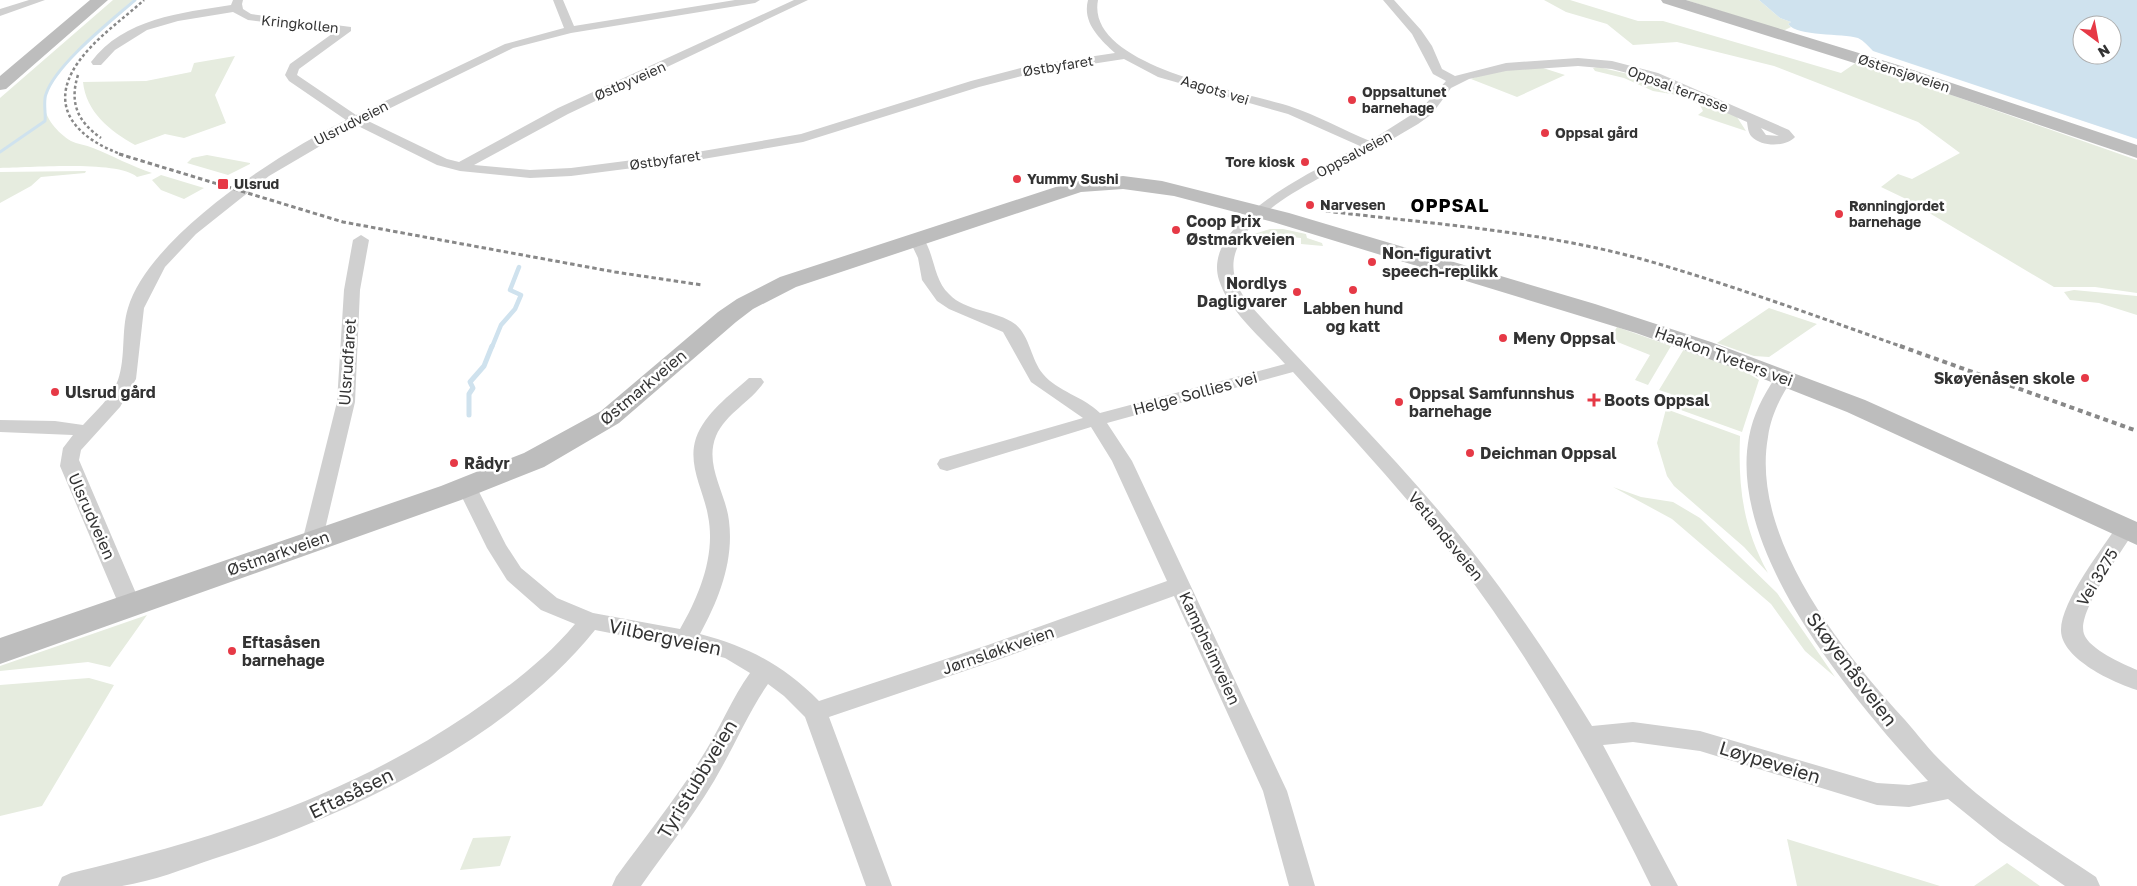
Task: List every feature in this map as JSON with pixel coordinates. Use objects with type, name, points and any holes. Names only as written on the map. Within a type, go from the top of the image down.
[{"type":"street","points":[[0,13],[40,0]]},
{"type":"street","points":[[0,85],[100,0]]},
{"type":"street","points":[[558,0],[570,30]]},
{"type":"street","name":"Ulsrudveien","points":[[130,605],[68,460],[72,448],[86,431],[114,404],[127,379],[136,308],[150,278],[180,242],[251,182],[293,154],[496,51],[570,30],[755,0]]},
{"type":"street","name":"Østbyveien","points":[[460,167],[563,111],[803,0]]},
{"type":"street","name":"Aagots vei","points":[[1093,0],[1092,12],[1097,27],[1126,55],[1161,72],[1210,90],[1299,114],[1369,145]]},
{"type":"street","points":[[1388,0],[1417,32],[1426,46],[1437,71],[1455,81]]},
{"type":"street","name":"Østensjøveien","points":[[1669,0],[1901,72],[2137,152]]},
{"type":"street","points":[[97,62],[107,49],[120,38],[142,27],[237,4]]},
{"type":"street","name":"Kringkollen","points":[[237,4],[242,14],[260,20],[347,29]]},
{"type":"street","name":"Østbyfaret","points":[[347,29],[302,60],[294,67],[291,75],[331,106],[426,154],[460,167],[502,173],[555,173],[754,147],[839,128],[960,89],[1032,69],[1126,55]]},
{"type":"street","name":"Oppsal terrasse","points":[[1455,81],[1473,74],[1513,66],[1563,62],[1601,63],[1654,76],[1753,119]]},
{"type":"street","name":"Oppsalveien","points":[[1258,213],[1283,193],[1413,121],[1427,111],[1439,93],[1455,81]]},
{"type":"street","name":"Østmarkveien","points":[[0,652],[467,487],[534,460],[599,425],[641,393],[727,317],[764,294],[788,282],[1078,186],[1109,182],[1154,184],[1258,213]]},
{"type":"street","name":"Haakon Tveters vei","points":[[1258,213],[1272,221],[1294,222],[1633,322],[1784,378],[1936,442],[2131,531]]},
{"type":"street","name":"Vetlandsveien","points":[[1258,213],[1239,234],[1227,254],[1225,269],[1228,282],[1243,307],[1414,497],[1493,594],[1586,737],[1635,822],[1665,886]]},
{"type":"street","name":"Ulsrudfaret","points":[[312,542],[346,402],[352,290],[361,240]]},
{"type":"street","name":"Kampheimveien","points":[[917,240],[926,258],[930,280],[943,298],[955,306],[1009,328],[1015,334],[1036,377],[1044,385],[1080,405],[1094,420],[1122,461],[1275,791],[1302,886]]},
{"type":"street","name":"Helge Sollies vei","points":[[1094,420],[1296,366]]},
{"type":"street","name":"Skøyenåsveien","points":[[1784,378],[1767,408],[1756,448],[1757,481],[1769,531],[1779,557],[1809,613],[1870,699],[1935,771],[1989,818],[2087,886]]},
{"type":"street","points":[[686,639],[701,610],[720,553],[719,518],[704,465],[704,443],[714,425],[755,382]]},
{"type":"street","points":[[947,464],[1094,420]]},
{"type":"street","points":[[0,426],[55,427],[86,431]]},
{"type":"street","name":"Vilbergveien","points":[[467,487],[496,548],[514,574],[549,604],[590,622],[686,639],[731,651],[765,670],[792,690],[815,712],[879,886]]},
{"type":"street","name":"Vei 3275","points":[[2131,531],[2082,598],[2073,618],[2072,631],[2077,643],[2088,654],[2137,682]]},
{"type":"street","name":"Jørnsløkkveien","points":[[815,712],[995,652],[1180,585]]},
{"type":"street","name":"Eftasåsen","points":[[70,886],[184,858],[258,834],[325,808],[388,776],[458,734],[528,684],[573,642],[590,622]]},
{"type":"street","name":"Tyristubbveien","points":[[625,886],[690,798],[715,757],[743,701],[765,670]]},
{"type":"street","name":"Løypeveien","points":[[1586,737],[1633,732],[1700,741],[1877,794],[1909,796],[1952,787]]},
{"type":"shaded area","points":[[113,0],[133,0],[96,33],[55,77],[47,91],[44,102],[46,114],[61,134],[71,141],[93,148],[152,173],[137,177],[112,168],[51,166],[0,168],[0,98]]},
{"type":"shaded area","points":[[1544,0],[1570,0],[1638,21],[1663,21],[1841,73],[1857,62],[2137,160],[2137,293],[2095,287],[2054,287],[1904,198],[1881,187],[1898,174],[1912,179],[1960,153],[1918,122],[1774,66],[1677,42],[1633,45],[1607,24],[1566,12]]},
{"type":"shaded area","points":[[1686,0],[1759,0],[1780,18],[1791,22],[1788,24],[1791,27],[1783,31]]},
{"type":"shaded area","points":[[235,56],[215,95],[226,123],[184,138],[165,134],[135,145],[101,120],[89,103],[85,93],[83,82],[146,81],[191,72],[194,63]]},
{"type":"shaded area","points":[[1598,67],[1654,80],[1735,114],[1746,131],[1698,115],[1703,111],[1700,105],[1677,95],[1653,91],[1624,78],[1595,71],[1593,68]]},
{"type":"shaded area","points":[[1523,68],[1543,68],[1565,75],[1517,97],[1471,79],[1484,74]]},
{"type":"shaded area","points":[[207,155],[250,164],[228,175],[187,163],[192,158]]},
{"type":"shaded area","points":[[86,171],[85,173],[41,177],[31,186],[0,203],[0,172]]},
{"type":"shaded area","points":[[161,175],[204,188],[184,199],[161,190],[152,180]]},
{"type":"shaded area","points":[[1270,229],[1283,229],[1306,234],[1307,238],[1322,243],[1323,246],[1301,244],[1301,238],[1257,234],[1256,240],[1249,239],[1251,235]]},
{"type":"shaded area","points":[[2074,290],[2137,296],[2137,315],[2099,303],[2070,300],[2064,292]]},
{"type":"shaded area","points":[[1769,308],[1817,324],[1769,357],[1754,356],[1717,343]]},
{"type":"shaded area","points":[[1617,327],[1671,346],[1648,385],[1635,380],[1650,355],[1610,339]]},
{"type":"shaded area","points":[[1684,349],[1746,372],[1759,380],[1742,432],[1667,405],[1671,394],[1659,390]]},
{"type":"shaded area","points":[[1666,409],[1740,436],[1740,473],[1744,507],[1753,540],[1768,573],[1744,547],[1674,486],[1667,476],[1657,443]]},
{"type":"shaded area","points":[[1613,487],[1641,497],[1673,502],[1700,518],[1777,593],[1835,677],[1805,651],[1771,604],[1672,519]]},
{"type":"shaded area","points":[[147,615],[110,667],[88,662],[0,671],[0,666]]},
{"type":"shaded area","points":[[89,678],[114,685],[42,806],[0,816],[0,685]]},
{"type":"shaded area","points":[[511,836],[500,866],[460,870],[473,838]]},
{"type":"shaded area","points":[[1787,839],[1940,886],[1797,886]]},
{"type":"shaded area","points":[[2007,863],[2040,886],[1974,886]]},
{"type":"water","points":[[1759,0],[2137,0],[2137,139],[1873,51],[1858,38],[1801,31],[1788,24],[1791,22],[1780,18]]},
{"type":"waterway","points":[[0,152],[45,121],[46,94],[52,82],[85,44],[135,0]]},
{"type":"waterway","points":[[492,347],[501,325],[515,309],[521,295],[510,290],[519,267]]},
{"type":"waterway","points":[[469,415],[469,394],[473,388],[470,382],[484,366],[492,346]]},
{"type":"railway","points":[[123,155],[108,149],[82,132],[73,121],[67,109],[65,96],[68,81],[84,55],[100,38],[144,0]]},
{"type":"railway","points":[[78,75],[75,85],[75,103],[86,125],[101,138]]},
{"type":"railway","points":[[119,154],[343,222],[615,272],[702,285]]},
{"type":"railway","points":[[1326,211],[1527,235],[1606,250],[1710,280],[1903,347]]},
{"type":"railway","points":[[1900,346],[2137,431]]},
{"type":"place","name":"Oppsaltunet barnehage","points":[[1352,100]]},
{"type":"place","name":"Oppsal gård","points":[[1545,133]]},
{"type":"place","name":"Tore kiosk","points":[[1305,162]]},
{"type":"place","name":"Yummy Sushi","points":[[1017,179]]},
{"type":"place","name":"Ulsrud","points":[[223,184]]},
{"type":"place","name":"Narvesen","points":[[1310,205]]},
{"type":"place","name":"Rønningjordet barnehage","points":[[1839,214]]},
{"type":"place","name":"Coop Prix Østmarkveien","points":[[1176,230]]},
{"type":"place","name":"Non-figurativt speech-replikk","points":[[1372,262]]},
{"type":"place","name":"Labben hund og katt","points":[[1353,290]]},
{"type":"place","name":"Nordlys Dagligvarer","points":[[1297,292]]},
{"type":"place","name":"Meny Oppsal","points":[[1503,338]]},
{"type":"place","name":"Skøyenåsen skole","points":[[2085,378]]},
{"type":"place","name":"Ulsrud gård","points":[[55,392]]},
{"type":"place","name":"Boots Oppsal","points":[[1594,400]]},
{"type":"place","name":"Oppsal Samfunnshus barnehage","points":[[1399,402]]},
{"type":"place","name":"Deichman Oppsal","points":[[1470,453]]},
{"type":"place","name":"Rådyr","points":[[454,463]]},
{"type":"place","name":"Eftasåsen barnehage","points":[[232,651]]},
{"type":"district","name":"OPPSAL","points":[[1450,206]]}]
